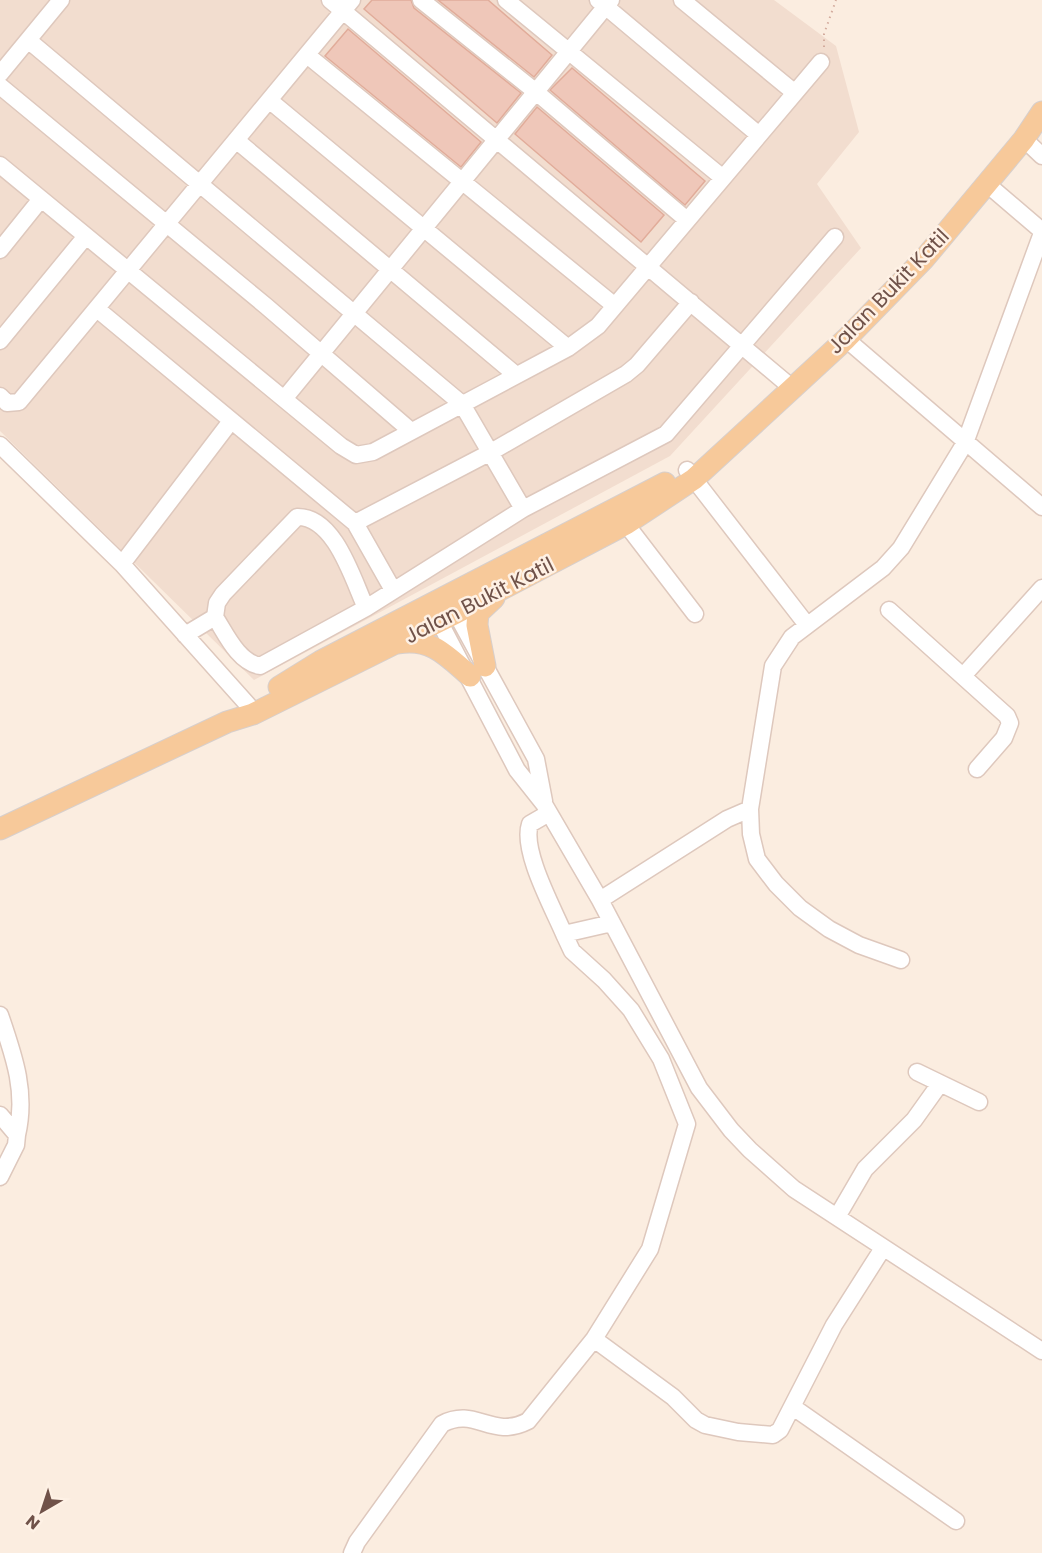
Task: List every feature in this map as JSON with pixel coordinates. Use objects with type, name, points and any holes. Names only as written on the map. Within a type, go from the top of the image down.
[{"type":"main road","name":"Jalan Bukit Katil","points":[[0,829],[392,644],[626,524],[717,455],[846,339],[924,260],[1024,139],[1042,112]]},
{"type":"main road","name":"Jalan Bukit Katil","points":[[250,710],[321,661],[651,491],[690,474]]},
{"type":"main road","points":[[392,644],[411,641],[439,648],[477,671],[478,613],[487,602],[524,578]]},
{"type":"main road","points":[[404,618],[447,615],[472,583]]},
{"type":"street","points":[[0,74],[61,0]]},
{"type":"street","points":[[330,0],[348,6],[497,139],[791,387]]},
{"type":"street","points":[[421,0],[536,92],[687,220]]},
{"type":"street","points":[[506,0],[723,178]]},
{"type":"street","points":[[682,0],[795,93]]},
{"type":"street","points":[[284,399],[536,92],[605,2],[759,135]]},
{"type":"street","points":[[0,396],[7,403],[19,402],[348,6]]},
{"type":"street","points":[[28,40],[462,404],[524,509]]},
{"type":"street","points":[[307,55],[615,306]]},
{"type":"street","points":[[0,165],[341,446],[356,455],[373,452],[568,348],[598,326],[821,62]]},
{"type":"street","points":[[0,86],[322,353],[411,431]]},
{"type":"street","points":[[269,100],[568,348]]},
{"type":"street","points":[[1024,139],[1042,156]]},
{"type":"street","points":[[236,140],[516,375]]},
{"type":"street","points":[[901,960],[859,945],[829,929],[784,892],[758,859],[751,834],[750,809],[772,666],[786,643],[883,568],[901,548],[965,442],[1042,232],[987,184]]},
{"type":"street","points":[[0,250],[41,199]]},
{"type":"street","points":[[0,341],[86,236]]},
{"type":"street","points":[[366,608],[331,535],[315,520],[297,517],[223,594],[217,603],[215,617],[239,654],[260,666],[366,608],[524,509],[666,434],[835,237]]},
{"type":"street","points":[[355,523],[491,452],[626,374],[637,365],[691,302]]},
{"type":"street","points":[[97,309],[355,523],[393,590]]},
{"type":"street","points":[[846,339],[1042,507]]},
{"type":"street","points":[[122,564],[231,421]]},
{"type":"street","points":[[0,445],[122,564],[250,710]]},
{"type":"street","points":[[690,474],[807,625]]},
{"type":"street","points":[[626,524],[695,614]]},
{"type":"street","points":[[963,676],[1042,588]]},
{"type":"street","points":[[889,610],[1007,716],[1010,723],[1004,738],[977,769]]},
{"type":"street","points":[[447,615],[477,671],[517,770],[547,808],[600,900],[699,1088],[737,1137],[794,1189],[1042,1351]]},
{"type":"street","points":[[185,636],[215,617]]},
{"type":"street","points":[[352,1553],[370,1523],[442,1425],[455,1418],[496,1428],[514,1428],[528,1421],[594,1339],[650,1249],[687,1124],[660,1059],[632,1010],[572,951],[564,934],[539,875],[527,832],[530,824],[547,808]]},
{"type":"street","points":[[600,900],[727,819],[750,809]]},
{"type":"street","points":[[564,934],[612,923]]},
{"type":"street","points":[[0,1015],[22,1091],[21,1118],[16,1145],[0,1177]]},
{"type":"street","points":[[917,1072],[939,1085],[979,1102]]},
{"type":"street","points":[[837,1217],[865,1169],[914,1120],[939,1085]]},
{"type":"street","points":[[0,1115],[17,1136]]},
{"type":"street","points":[[594,1339],[673,1397],[696,1420],[720,1430],[765,1434],[780,1430],[834,1325],[884,1248]]},
{"type":"street","points":[[793,1407],[956,1521]]},
{"type":"path","points":[[821,62],[824,34],[836,0]]},
{"type":"shaded area","points":[[0,0],[774,0],[836,46],[859,132],[817,184],[861,248],[670,456],[254,680],[0,431]]},
{"type":"building","points":[[372,0],[411,0],[414,8],[521,93],[497,123],[364,9]]},
{"type":"building","points":[[438,0],[488,0],[552,55],[534,77]]},
{"type":"building","points":[[348,29],[481,142],[461,167],[325,56]]},
{"type":"building","points":[[572,68],[705,181],[685,205],[550,90]]},
{"type":"building","points":[[537,107],[664,215],[641,242],[515,134]]}]
